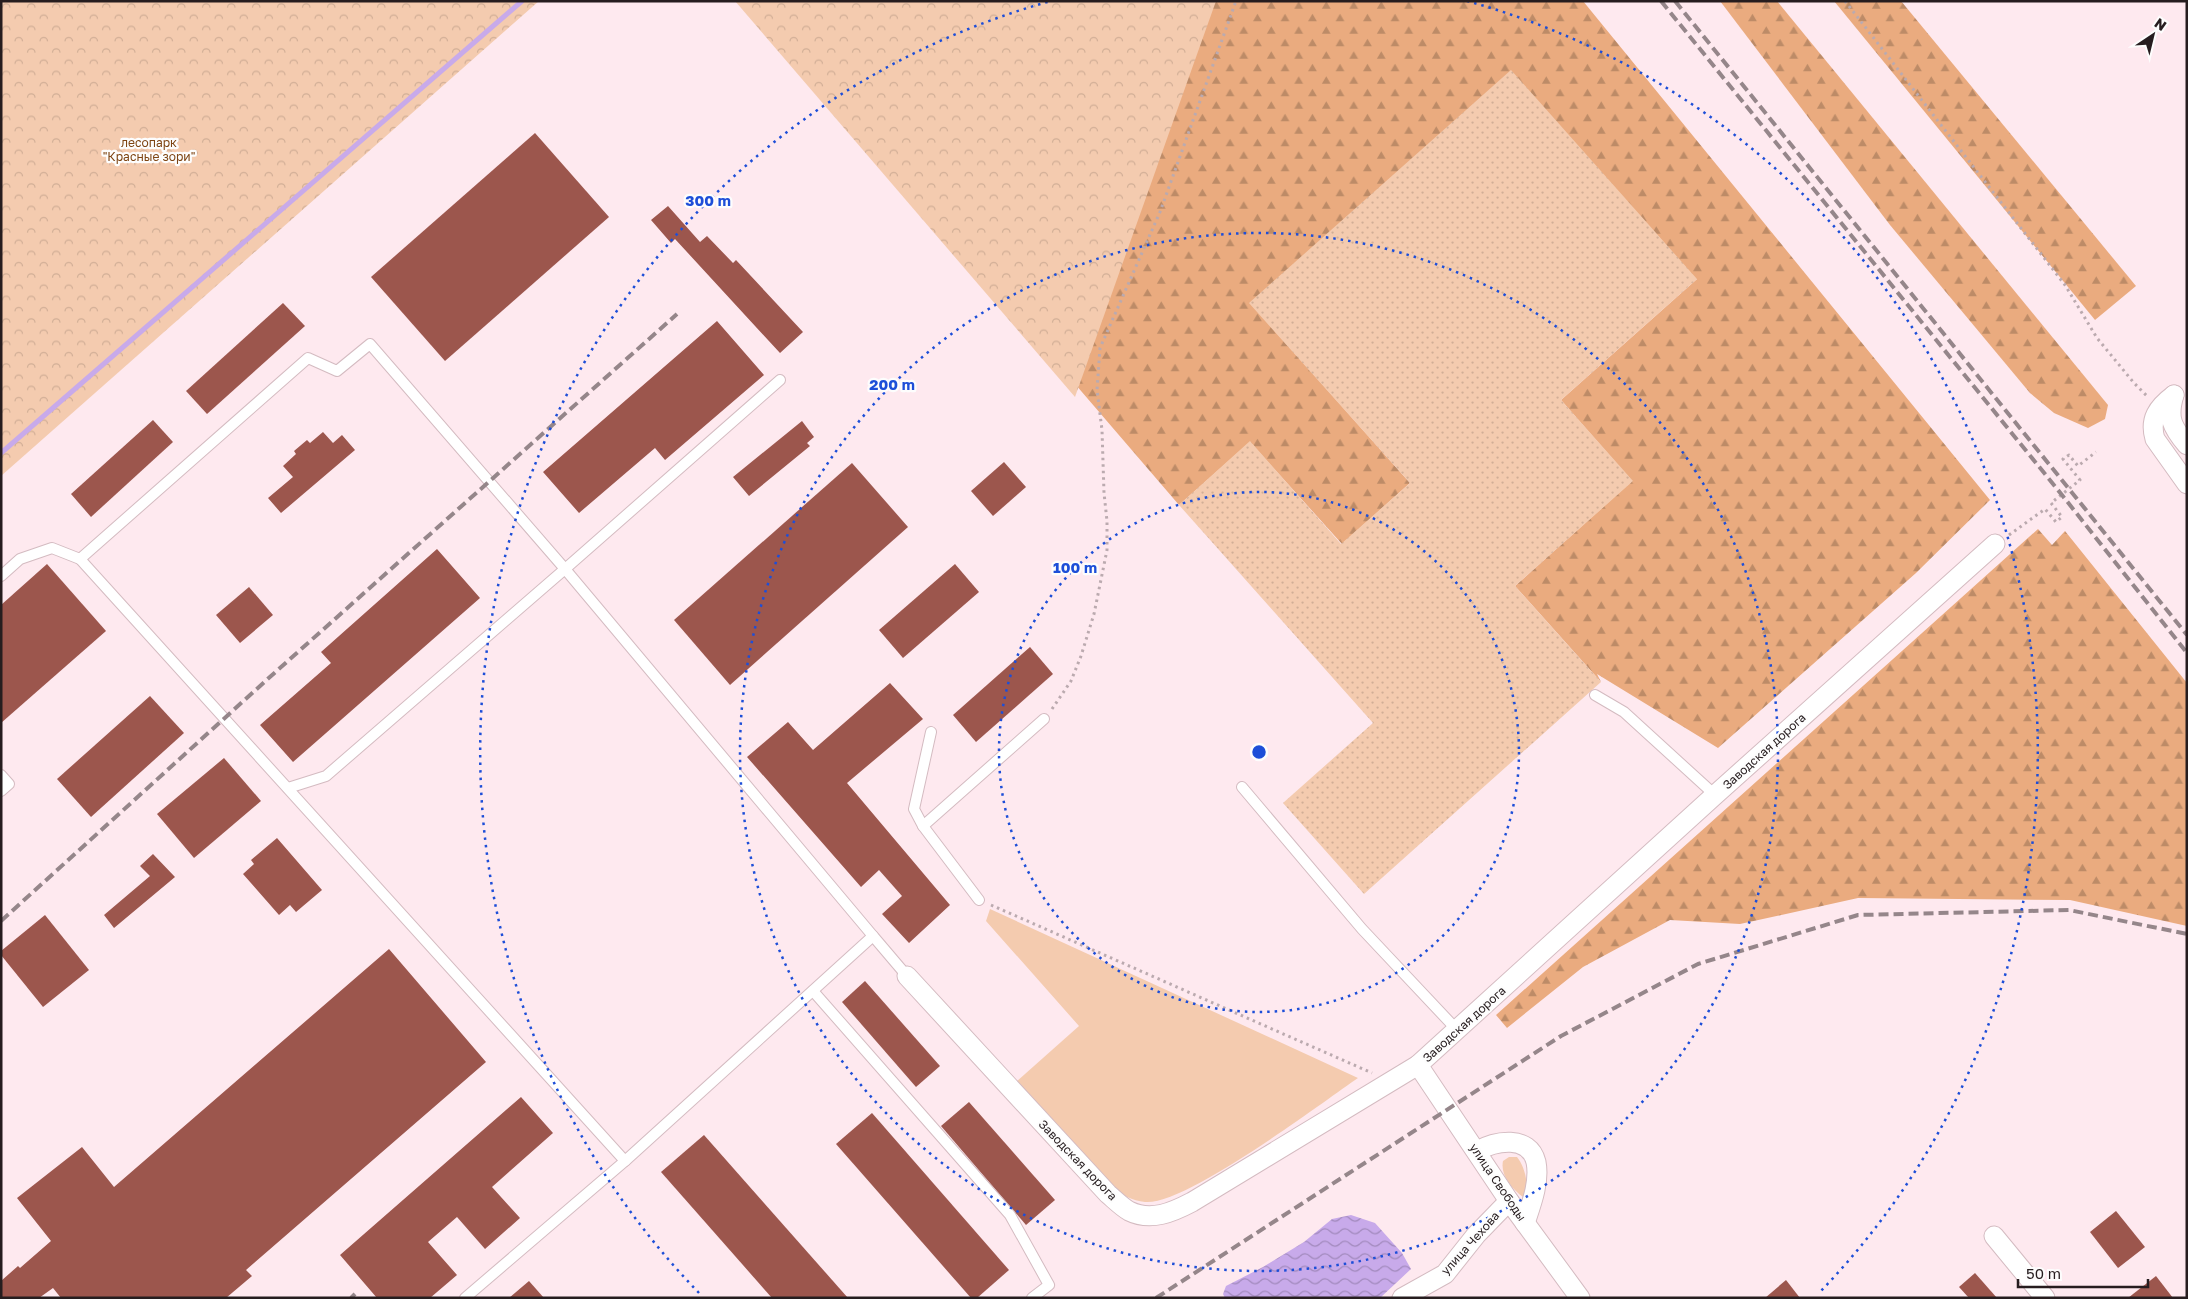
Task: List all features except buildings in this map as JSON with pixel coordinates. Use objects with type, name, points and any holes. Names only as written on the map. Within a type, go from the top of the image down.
[{"type":"street","points":[[2175,396],[2171,406],[2171,421],[2187,445]]},
{"type":"street","points":[[2175,396],[2156,412],[2153,420],[2153,431],[2160,447],[2187,484]]},
{"type":"street","name":"Заводская дорога","points":[[907,976],[1108,1194],[1129,1211],[1151,1217],[1173,1211],[1192,1202],[1418,1065],[1458,1031],[1715,795],[2002,539]]},
{"type":"street","name":"улица Свободы","points":[[1418,1065],[1509,1201],[1580,1298]]},
{"type":"street","points":[[1477,1151],[1489,1144],[1502,1141],[1515,1142],[1528,1150],[1536,1161],[1536,1178],[1532,1202],[1525,1223]]},
{"type":"street","name":"улица Чехова","points":[[1402,1298],[1445,1274],[1476,1235],[1509,1201]]},
{"type":"street","points":[[1994,1236],[2046,1298]]},
{"type":"lane","points":[[80,559],[308,358],[338,371],[370,344],[566,569],[907,976]]},
{"type":"lane","points":[[288,788],[326,776],[566,569],[780,380]]},
{"type":"lane","points":[[1,576],[20,559],[52,548],[80,559],[625,1161]]},
{"type":"lane","points":[[1595,695],[1624,712],[1715,795]]},
{"type":"lane","points":[[922,826],[1044,719]]},
{"type":"lane","points":[[931,732],[914,809],[922,826],[979,900]]},
{"type":"lane","points":[[1,775],[9,784],[1,791]]},
{"type":"lane","points":[[1242,787],[1362,929],[1458,1031]]},
{"type":"lane","points":[[465,1298],[625,1161],[874,936]]},
{"type":"lane","points":[[813,991],[1010,1215],[1049,1285],[1032,1298]]},
{"type":"path","points":[[1044,719],[1061,698],[1071,681],[1081,656],[1094,614],[1107,550],[1102,430],[1096,390],[1100,348],[1160,212],[1236,1]]},
{"type":"path","points":[[1845,1],[2066,285],[2097,338],[2148,397]]},
{"type":"path","points":[[2002,539],[2045,509],[2056,522],[2062,517],[2051,503],[2080,480],[2063,459],[2069,455],[2078,466],[2096,452]]},
{"type":"path","points":[[979,900],[1392,1082]]},
{"type":"green space","name":"лесопарк \"Красные зори\"","points":[[1,1],[539,1],[1,476]]},
{"type":"green space","points":[[735,1],[1216,1],[1075,397]]},
{"type":"green space","points":[[746,1],[1583,1],[1990,500],[1916,573],[1718,748],[1597,674],[1601,682],[1515,586],[1632,481],[1561,400],[1697,279],[1250,303],[1410,483],[1342,544],[1250,442],[1179,505]]},
{"type":"green space","points":[[1720,1],[1777,1],[2108,405],[2105,419],[2088,428],[2054,413],[2030,393],[1890,225]]},
{"type":"green space","points":[[1834,1],[1901,1],[2136,286],[2095,320]]},
{"type":"green space","points":[[1511,70],[1697,279],[1561,400],[1633,481],[1515,586],[1601,682],[1364,894],[1283,803],[1373,723],[1179,505],[1250,441],[1341,544],[1410,483],[1249,303]]},
{"type":"green space","points":[[2038,529],[2052,545],[2065,531],[2187,683],[2187,926],[2070,900],[1858,898],[1740,924],[1670,920],[1583,967],[1507,1028],[1496,1015]]},
{"type":"green space","points":[[990,909],[1358,1078],[1252,1151],[1190,1188],[1164,1199],[1145,1202],[1127,1197],[1111,1188],[1016,1082],[1079,1026],[986,921]]},
{"type":"green space","points":[[1509,1157],[1517,1157],[1524,1171],[1526,1188],[1523,1197],[1511,1186],[1503,1171],[1503,1161]]},
{"type":"water","points":[[1351,1215],[1375,1223],[1402,1253],[1411,1269],[1380,1298],[1225,1298],[1223,1294],[1226,1286],[1263,1267],[1304,1242],[1332,1219]]},
{"type":"waterway","points":[[1,453],[522,1]]},
{"type":"railway","points":[[1661,1],[2062,495],[2187,653]]},
{"type":"railway","points":[[1675,1],[2187,635]]},
{"type":"railway","points":[[1,921],[271,676],[677,314]]},
{"type":"railway","points":[[1156,1298],[1561,1036],[1698,964],[1858,915],[2069,910],[2187,934]]},
{"type":"railway","points":[[351,1298],[355,1294]]}]
